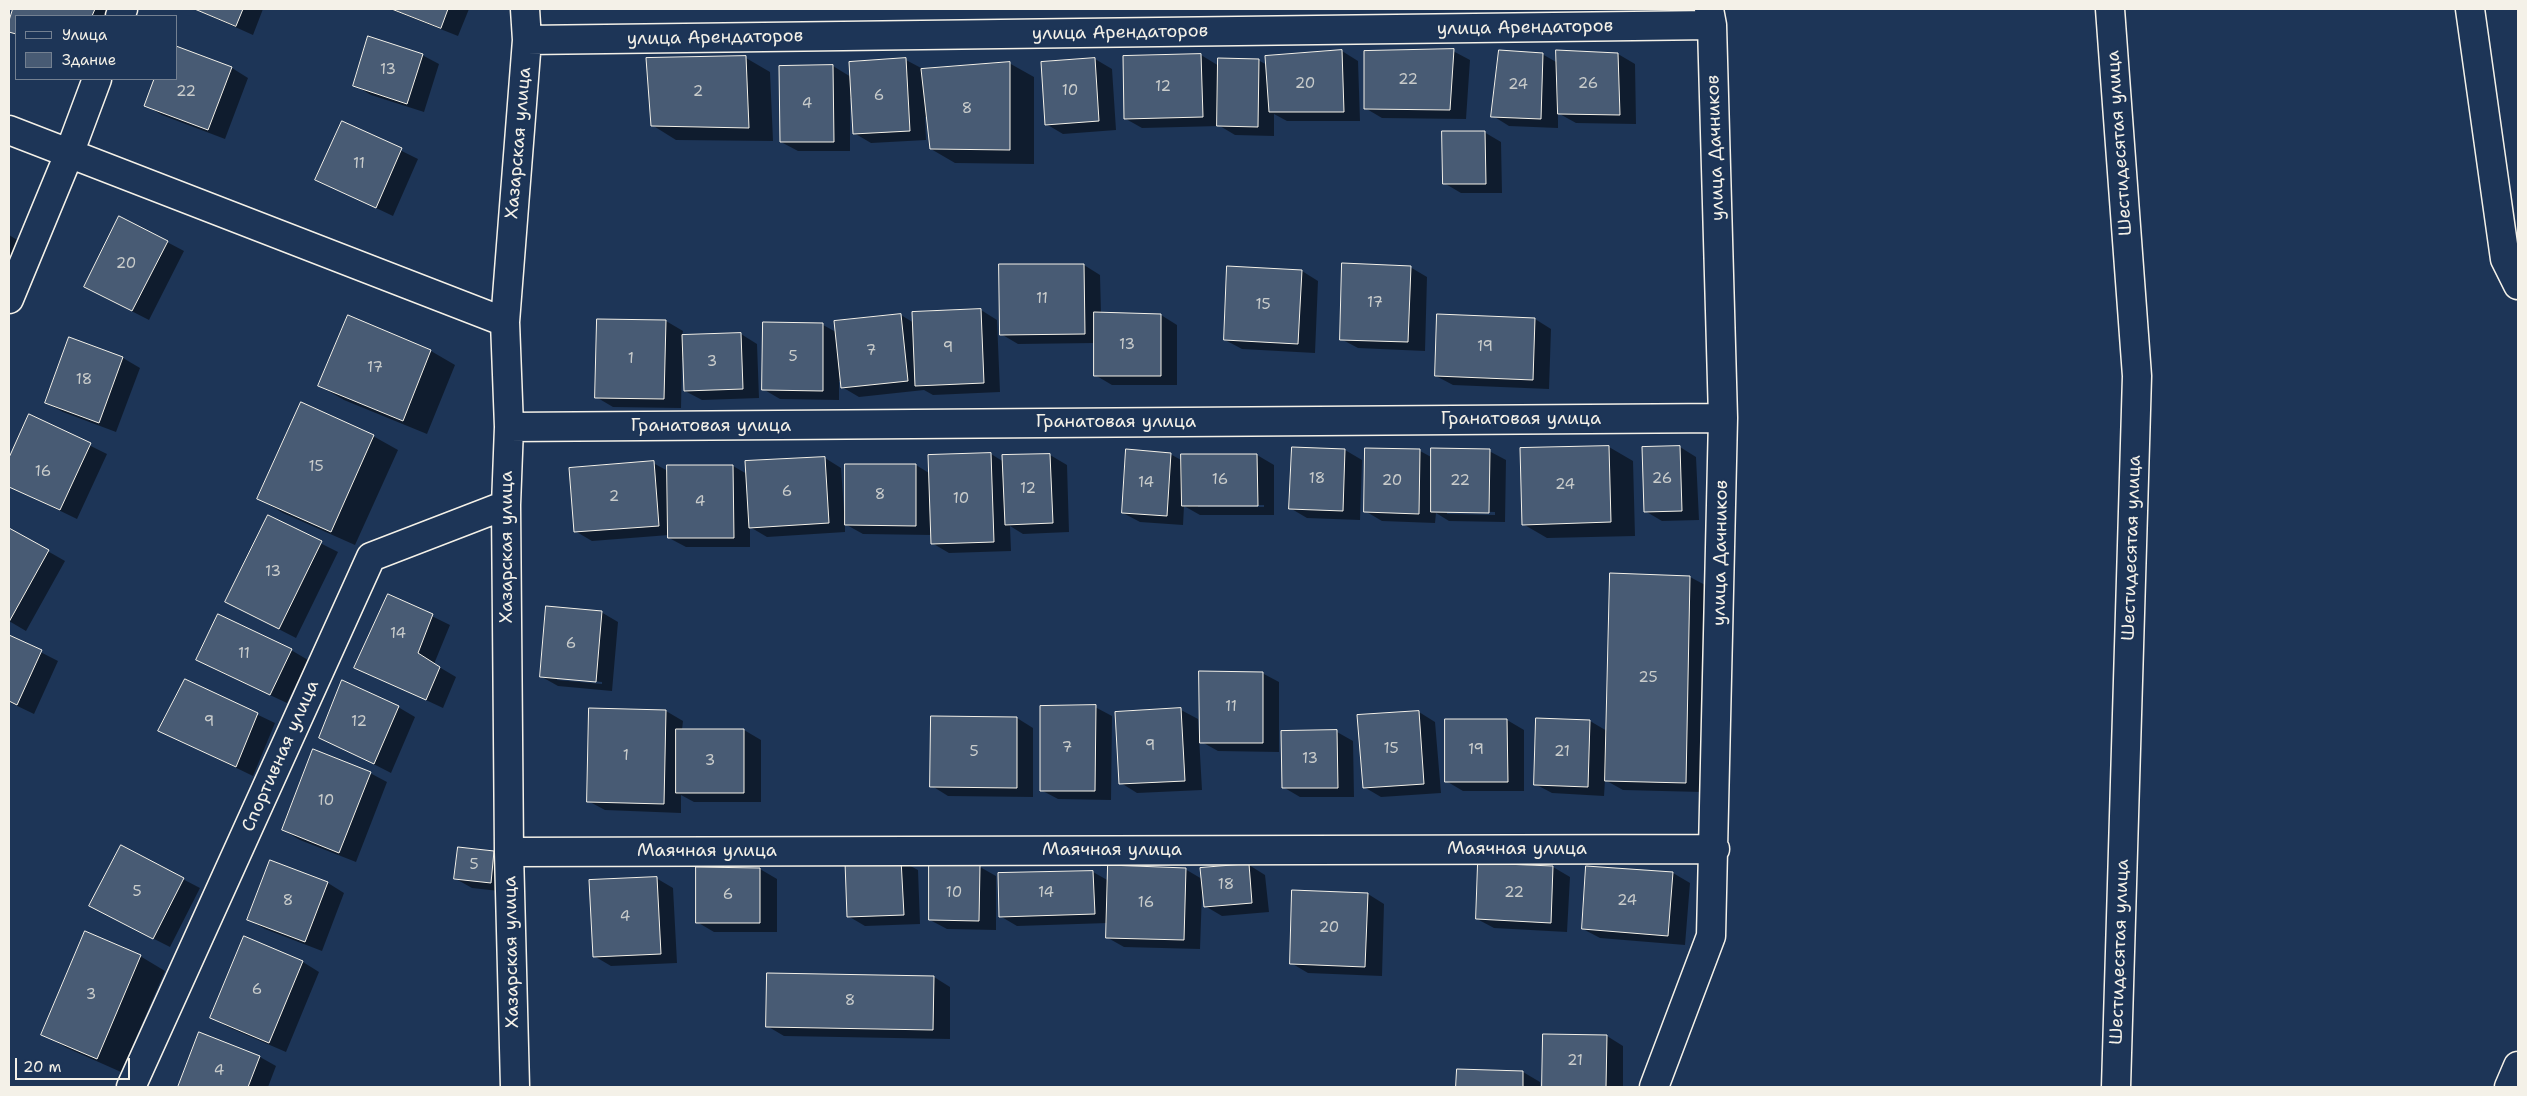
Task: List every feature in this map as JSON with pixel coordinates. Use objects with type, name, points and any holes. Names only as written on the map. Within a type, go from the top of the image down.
[{"type":"street","name":"Хазарская улица","points":[[515,1087],[509,852],[506,505],[509,427],[504,322],[527,40],[525,9]]},
{"type":"street","name":"Шестидесятая улица","points":[[2110,9],[2137,376],[2116,1087]]},
{"type":"street","points":[[2470,9],[2505,259],[2518,285]]},
{"type":"street","name":"улица Арендаторов","points":[[527,40],[1710,17]]},
{"type":"street","name":"улица Дачников","points":[[1654,1087],[1712,936],[1723,418],[1710,17]]},
{"type":"street","points":[[9,299],[97,80]]},
{"type":"street","points":[[9,130],[504,322]]},
{"type":"street","name":"Гранатовая улица","points":[[509,427],[1723,418]]},
{"type":"street","name":"Спортивная улица","points":[[131,1087],[371,557],[506,505]]},
{"type":"street","name":"Маячная улица","points":[[509,852],[1715,849]]},
{"type":"street","points":[[2509,1087],[2518,1066]]},
{"type":"building","points":[[13,9],[95,9],[92,15],[15,15],[15,34],[9,32],[9,21]]},
{"type":"building","points":[[195,9],[243,9],[236,26]]},
{"type":"building","points":[[392,9],[448,9],[441,28]]},
{"type":"building","points":[[368,36],[423,54],[407,104],[353,86]]},
{"type":"building","points":[[178,47],[232,67],[208,130],[144,106],[154,80],[178,80]]},
{"type":"building","points":[[1454,49],[1450,110],[1364,109],[1364,51]]},
{"type":"building","points":[[1342,50],[1344,112],[1269,112],[1265,56]]},
{"type":"building","points":[[1499,50],[1543,53],[1541,119],[1491,117]]},
{"type":"building","points":[[1556,50],[1618,53],[1620,115],[1558,114]]},
{"type":"building","points":[[1201,54],[1203,117],[1124,119],[1123,56]]},
{"type":"building","points":[[746,56],[749,128],[651,126],[646,58]]},
{"type":"building","points":[[906,58],[910,131],[853,134],[849,62]]},
{"type":"building","points":[[1095,58],[1099,121],[1045,125],[1041,62]]},
{"type":"building","points":[[1218,58],[1259,59],[1258,127],[1217,126]]},
{"type":"building","points":[[1010,62],[1010,150],[930,149],[921,69]]},
{"type":"building","points":[[833,65],[834,142],[780,142],[779,66]]},
{"type":"building","points":[[342,121],[402,148],[376,208],[315,180]]},
{"type":"building","points":[[1442,131],[1485,131],[1486,184],[1443,184]]},
{"type":"building","points":[[119,216],[168,241],[132,311],[84,287]]},
{"type":"building","points":[[1342,263],[1411,266],[1408,342],[1340,340]]},
{"type":"building","points":[[999,264],[1084,264],[1085,334],[1000,335]]},
{"type":"building","points":[[1227,266],[1302,270],[1298,344],[1224,340]]},
{"type":"building","points":[[981,309],[984,383],[915,386],[912,312]]},
{"type":"building","points":[[1094,312],[1161,314],[1161,376],[1094,376]]},
{"type":"building","points":[[901,314],[908,381],[841,388],[834,321]]},
{"type":"building","points":[[1437,314],[1535,318],[1533,380],[1435,376]]},
{"type":"building","points":[[348,315],[431,350],[403,421],[318,386]]},
{"type":"building","points":[[597,319],[666,320],[664,399],[595,398]]},
{"type":"building","points":[[763,322],[823,323],[823,391],[762,390]]},
{"type":"building","points":[[741,333],[743,389],[684,391],[682,335]]},
{"type":"building","points":[[69,337],[123,357],[99,423],[45,403]]},
{"type":"building","points":[[301,402],[374,435],[331,532],[257,499]]},
{"type":"building","points":[[29,414],[91,443],[60,510],[9,487],[9,458]]},
{"type":"building","points":[[1609,446],[1611,522],[1522,525],[1520,448]]},
{"type":"building","points":[[1680,446],[1682,511],[1644,512],[1642,447]]},
{"type":"building","points":[[1292,447],[1345,449],[1343,511],[1289,509]]},
{"type":"building","points":[[1365,448],[1420,449],[1419,514],[1364,512]]},
{"type":"building","points":[[1431,448],[1490,449],[1489,513],[1431,512]]},
{"type":"building","points":[[1126,449],[1171,453],[1167,516],[1122,513]]},
{"type":"building","points":[[991,453],[994,542],[931,544],[928,455]]},
{"type":"building","points":[[1050,454],[1053,523],[1005,525],[1002,455]]},
{"type":"building","points":[[1181,454],[1257,454],[1258,506],[1182,506]]},
{"type":"building","points":[[825,457],[829,523],[749,528],[745,461]]},
{"type":"building","points":[[654,461],[659,526],[574,532],[569,468]]},
{"type":"building","points":[[845,464],[916,464],[916,526],[845,525]]},
{"type":"building","points":[[667,465],[733,465],[734,538],[668,538]]},
{"type":"building","points":[[268,515],[322,541],[279,629],[225,602]]},
{"type":"building","points":[[9,528],[49,550],[9,622]]},
{"type":"building","points":[[1610,573],[1690,576],[1686,783],[1605,781]]},
{"type":"building","points":[[388,594],[433,614],[418,653],[440,667],[426,700],[354,668]]},
{"type":"building","points":[[546,606],[602,611],[596,682],[540,677]]},
{"type":"building","points":[[218,614],[292,649],[270,695],[196,660]]},
{"type":"building","points":[[9,635],[42,650],[17,705],[9,701]]},
{"type":"building","points":[[1199,671],[1263,672],[1263,743],[1200,743]]},
{"type":"building","points":[[185,679],[258,713],[236,767],[158,731]]},
{"type":"building","points":[[342,680],[399,706],[374,764],[319,738]]},
{"type":"building","points":[[1096,705],[1095,791],[1040,791],[1040,706]]},
{"type":"building","points":[[589,708],[666,710],[664,804],[587,802]]},
{"type":"building","points":[[1181,708],[1185,781],[1119,784],[1115,712]]},
{"type":"building","points":[[1419,711],[1424,784],[1363,788],[1357,715]]},
{"type":"building","points":[[931,716],[1017,717],[1017,788],[930,787]]},
{"type":"building","points":[[1536,718],[1590,720],[1588,787],[1534,785]]},
{"type":"building","points":[[1445,719],[1507,719],[1508,782],[1445,782]]},
{"type":"building","points":[[676,729],[744,729],[744,793],[676,793]]},
{"type":"building","points":[[1337,730],[1338,788],[1282,788],[1281,731]]},
{"type":"building","points":[[313,749],[371,772],[339,853],[282,830]]},
{"type":"building","points":[[121,845],[184,878],[153,939],[89,906]]},
{"type":"building","points":[[458,847],[494,851],[491,883],[454,879]]},
{"type":"building","points":[[901,859],[904,915],[847,917],[845,862]]},
{"type":"building","points":[[270,860],[328,882],[305,942],[247,920]]},
{"type":"building","points":[[1478,863],[1553,866],[1551,923],[1476,919]]},
{"type":"building","points":[[1249,864],[1252,903],[1204,907],[1200,868]]},
{"type":"building","points":[[929,865],[980,865],[979,921],[929,920]]},
{"type":"building","points":[[1108,865],[1186,868],[1184,940],[1106,938]]},
{"type":"building","points":[[1586,866],[1673,872],[1668,936],[1582,929]]},
{"type":"building","points":[[696,867],[760,868],[760,923],[696,923]]},
{"type":"building","points":[[1093,871],[1095,914],[999,917],[998,873]]},
{"type":"building","points":[[657,877],[661,954],[593,957],[589,880]]},
{"type":"building","points":[[1292,890],[1368,893],[1365,967],[1290,964]]},
{"type":"building","points":[[85,931],[141,955],[97,1059],[41,1035]]},
{"type":"building","points":[[244,936],[303,961],[269,1043],[210,1018]]},
{"type":"building","points":[[767,973],[934,976],[933,1030],[766,1027]]},
{"type":"building","points":[[199,1032],[260,1056],[248,1087],[178,1087]]},
{"type":"building","points":[[1543,1034],[1607,1035],[1606,1087],[1542,1087]]},
{"type":"building","points":[[1457,1069],[1523,1071],[1523,1087],[1456,1087]]}]
